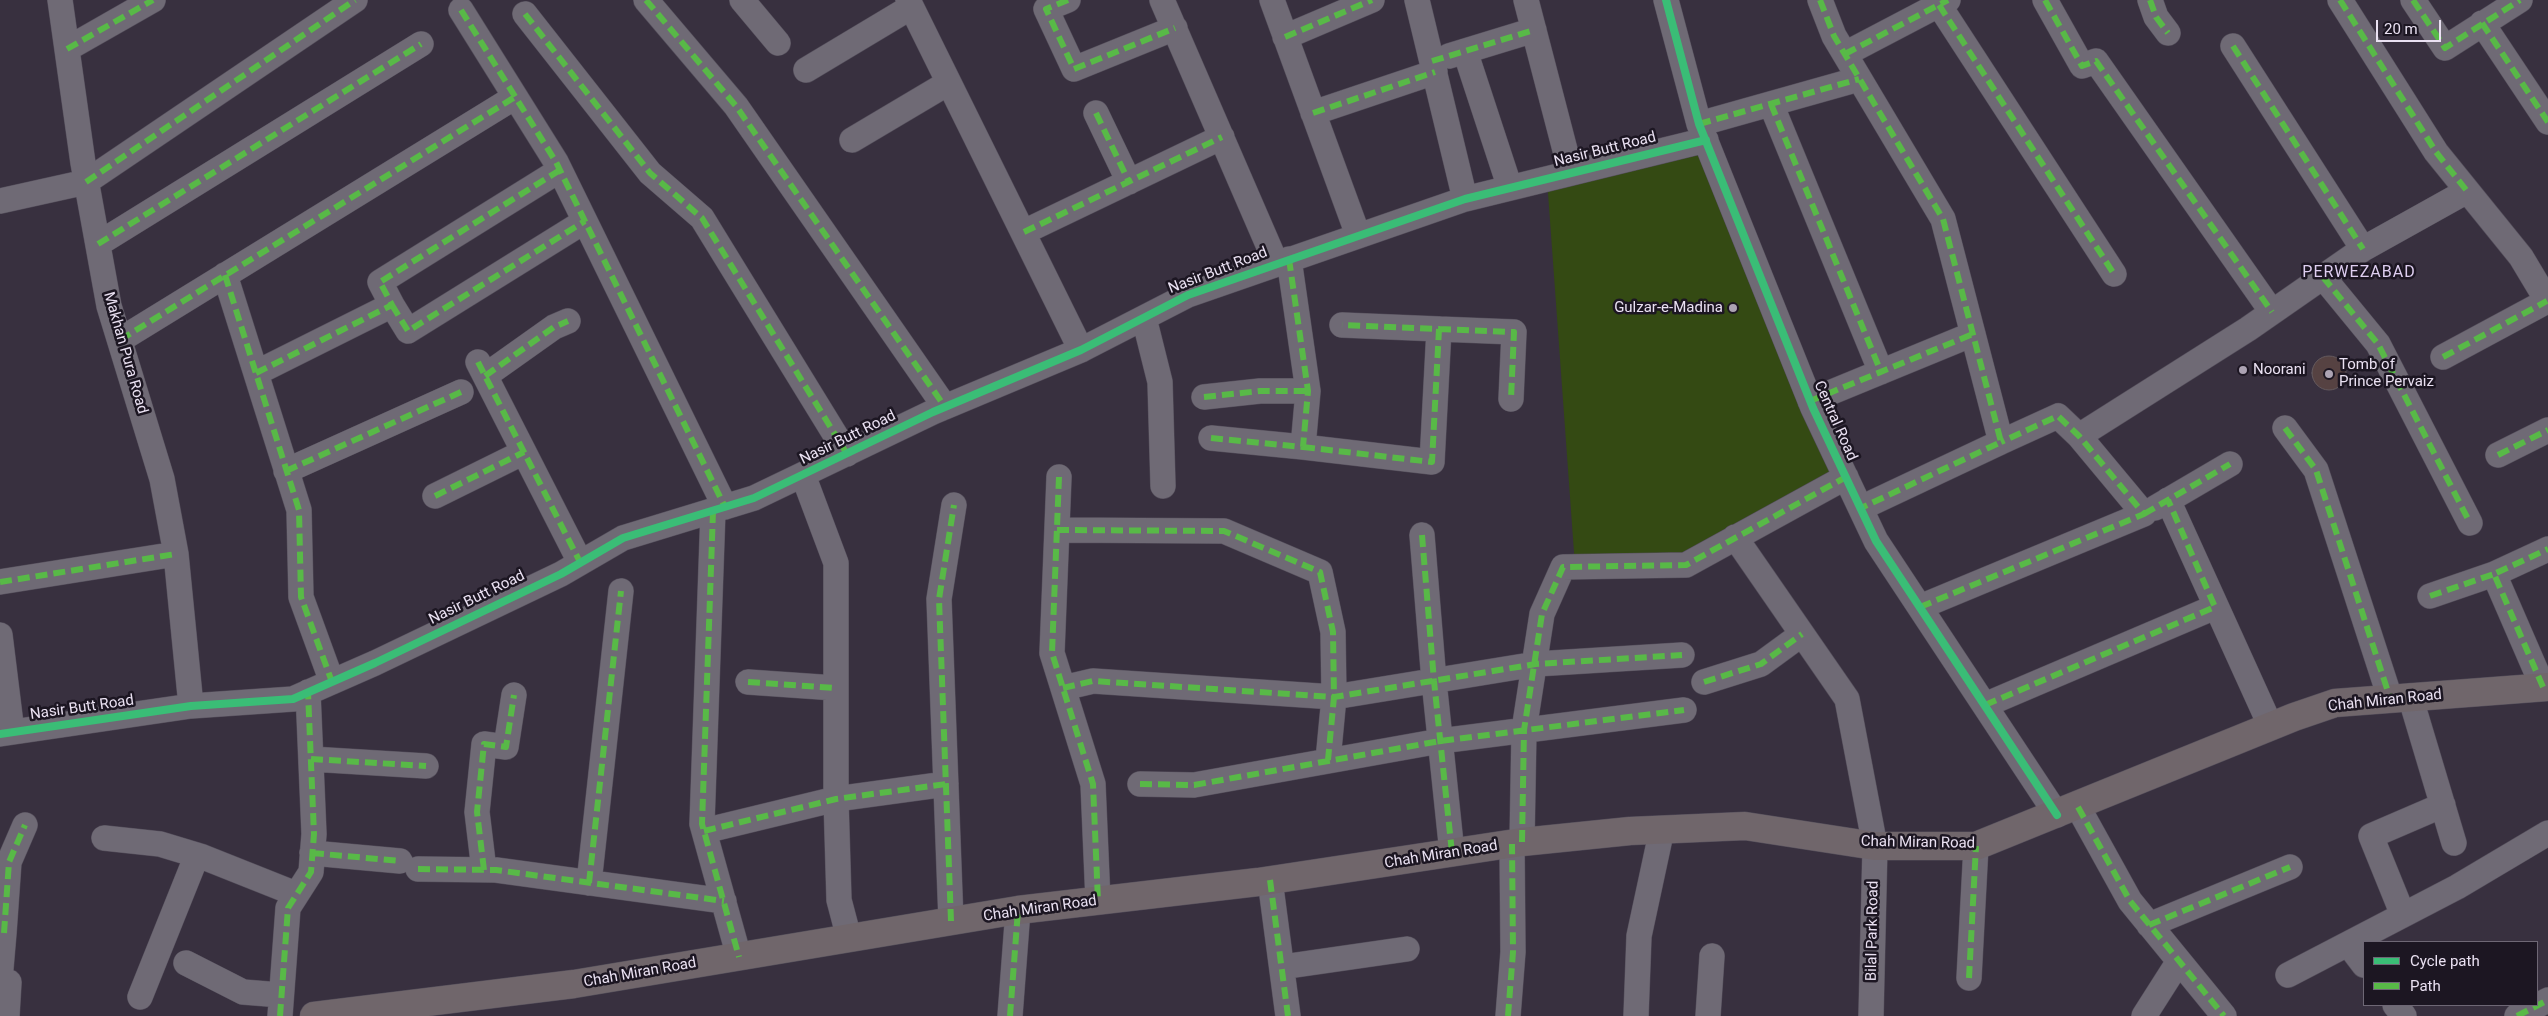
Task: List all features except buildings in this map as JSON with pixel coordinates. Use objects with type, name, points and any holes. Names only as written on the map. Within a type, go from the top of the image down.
[{"type":"main road","name":"Chah Miran Road","points":[[314,1016],[451,1008],[574,984],[1018,910],[1270,880],[1517,843],[1662,829],[1745,826],[1875,846],[1976,846],[2068,811],[2271,727],[2335,703],[2546,687]]},
{"type":"street","name":"Makhan Pura Road","points":[[60,0],[86,182],[109,306],[162,479],[176,554],[191,706]]},
{"type":"street","points":[[67,49],[153,0]]},
{"type":"street","points":[[0,201],[86,182],[355,0]]},
{"type":"street","points":[[646,0],[736,106],[945,407]]},
{"type":"street","points":[[742,0],[778,43]]},
{"type":"street","points":[[1068,0],[1046,9],[1074,69],[1174,28]]},
{"type":"street","points":[[1162,0],[1222,137],[1282,261],[1308,391],[1303,447]]},
{"type":"street","points":[[1272,0],[1358,234]]},
{"type":"street","points":[[1285,36],[1372,0]]},
{"type":"street","points":[[1417,0],[1465,199]]},
{"type":"street","points":[[1526,0],[1571,173]]},
{"type":"street","name":"Central Road","points":[[1666,0],[1703,132],[1810,401],[1876,541],[1985,706],[2068,811],[2130,901],[2224,1016]]},
{"type":"street","points":[[1820,0],[1834,36],[1943,219],[2001,442]]},
{"type":"street","points":[[2045,0],[2082,66],[2096,61],[2272,312]]},
{"type":"street","points":[[2150,0],[2156,17],[2168,32]]},
{"type":"street","points":[[2340,0],[2436,152],[2520,257],[2548,302],[2443,357]]},
{"type":"street","points":[[2413,0],[2445,48],[2520,0]]},
{"type":"street","points":[[806,70],[910,3],[948,84],[1024,232],[1081,350]]},
{"type":"street","points":[[1845,54],[1944,3],[2114,274]]},
{"type":"street","points":[[461,10],[560,170],[719,509],[702,824],[739,957]]},
{"type":"street","points":[[525,14],[650,173],[702,218],[847,454]]},
{"type":"street","points":[[2482,23],[2548,122]]},
{"type":"street","points":[[1313,113],[1433,66],[1465,51],[1534,30]]},
{"type":"street","points":[[98,244],[421,44]]},
{"type":"street","points":[[2234,46],[2363,249]]},
{"type":"street","points":[[1465,51],[1510,188]]},
{"type":"street","name":"Nasir Butt Road","points":[[6,733],[191,706],[292,699],[428,638],[580,562],[623,538],[754,498],[945,407],[1081,350],[1188,295],[1358,234],[1465,199],[1571,173],[1703,132],[1771,104],[1859,79]]},
{"type":"street","points":[[852,140],[948,84]]},
{"type":"street","points":[[120,340],[515,97]]},
{"type":"street","points":[[1771,104],[1881,372]]},
{"type":"street","points":[[1096,113],[1129,182]]},
{"type":"street","points":[[1024,232],[1222,137]]},
{"type":"street","points":[[560,170],[380,282],[408,331],[585,221]]},
{"type":"street","points":[[2079,436],[2272,312],[2363,249],[2467,191]]},
{"type":"street","points":[[225,275],[299,510],[301,597],[332,682]]},
{"type":"street","points":[[2322,277],[2378,344],[2470,523]]},
{"type":"street","points":[[256,373],[392,305]]},
{"type":"street","points":[[1144,318],[1160,382],[1163,486]]},
{"type":"street","points":[[568,321],[554,327],[482,369],[580,562]]},
{"type":"street","points":[[1342,325],[1514,332],[1511,399]]},
{"type":"street","points":[[1211,438],[1432,462],[1439,329]]},
{"type":"street","points":[[1810,401],[1973,334]]},
{"type":"street","points":[[1204,397],[1260,391],[1308,391]]},
{"type":"street","points":[[286,471],[461,392]]},
{"type":"street","points":[[1861,508],[2058,416],[2079,436],[2144,514]]},
{"type":"street","points":[[2285,428],[2316,470],[2400,697],[2443,805],[2454,843]]},
{"type":"street","points":[[2498,455],[2548,430]]},
{"type":"street","points":[[435,496],[524,452]]},
{"type":"street","points":[[1920,607],[2144,514],[2230,464]]},
{"type":"street","points":[[803,475],[836,563],[836,799],[840,900],[849,938]]},
{"type":"street","points":[[1059,477],[1052,653],[1093,784],[1098,901]]},
{"type":"street","points":[[1508,1016],[1524,730],[1536,664],[1542,614],[1563,567],[1686,565],[1846,477]]},
{"type":"street","points":[[2168,500],[2271,727]]},
{"type":"street","points":[[950,921],[939,599],[954,505]]},
{"type":"street","points":[[1057,530],[1224,531],[1320,572],[1333,632],[1334,697],[1328,760]]},
{"type":"street","points":[[1422,535],[1434,681],[1452,853]]},
{"type":"street","name":"Bilal Park Road","points":[[1735,537],[1847,699],[1875,846],[1871,1016]]},
{"type":"street","points":[[2430,596],[2494,574],[2548,549]]},
{"type":"street","points":[[0,582],[176,554]]},
{"type":"street","points":[[2494,574],[2546,687]]},
{"type":"street","points":[[589,882],[621,591]]},
{"type":"street","points":[[1985,706],[2216,607]]},
{"type":"street","points":[[1704,682],[1761,664],[1802,634]]},
{"type":"street","points":[[0,635],[6,733]]},
{"type":"street","points":[[1064,688],[1093,680],[1334,697],[1536,664],[1682,655]]},
{"type":"street","points":[[748,682],[835,688]]},
{"type":"street","points":[[186,963],[243,992],[280,1006],[288,908],[311,872],[314,834],[308,692]]},
{"type":"street","points":[[484,870],[477,812],[484,744],[506,747],[514,695]]},
{"type":"street","points":[[1140,784],[1194,785],[1440,741],[1684,710]]},
{"type":"street","points":[[311,759],[426,766]]},
{"type":"street","points":[[704,831],[836,799],[946,784]]},
{"type":"street","points":[[2403,916],[2371,836],[2443,805]]},
{"type":"street","points":[[7,1016],[9,982],[0,980],[2,933],[9,862],[25,825]]},
{"type":"street","points":[[1636,1016],[1638,936],[1662,829]]},
{"type":"street","points":[[2288,975],[2457,887],[2548,833]]},
{"type":"street","points":[[104,838],[160,844],[197,856],[296,894]]},
{"type":"street","points":[[1969,978],[1976,846]]},
{"type":"street","points":[[312,852],[409,865],[484,870],[589,882],[724,901]]},
{"type":"street","points":[[140,997],[197,856]]},
{"type":"street","points":[[2149,925],[2290,867]]},
{"type":"street","points":[[1270,880],[1288,1016]]},
{"type":"street","points":[[1010,1016],[1018,910]]},
{"type":"street","points":[[2348,944],[2363,964]]},
{"type":"street","points":[[1282,968],[1407,949]]},
{"type":"street","points":[[1708,1016],[1712,956]]},
{"type":"street","points":[[2144,1016],[2179,961]]},
{"type":"street","points":[[2396,1006],[2404,1016]]},
{"type":"street","points":[[2517,1016],[2536,1006]]},
{"type":"green space","points":[[1706,140],[1846,477],[1686,565],[1575,566],[1547,179]]},
{"type":"marked path","points":[[67,49],[153,0]]},
{"type":"marked path","points":[[86,182],[355,0]]},
{"type":"marked path","points":[[646,0],[736,106],[945,407]]},
{"type":"marked path","points":[[1068,0],[1046,9],[1074,69],[1175,28]]},
{"type":"marked path","points":[[1285,37],[1372,0]]},
{"type":"marked path","points":[[1820,0],[1834,36],[1943,219],[2001,442],[1861,508]]},
{"type":"marked path","points":[[1845,54],[1948,0]]},
{"type":"marked path","points":[[2045,0],[2082,66],[2096,61],[2272,312]]},
{"type":"marked path","points":[[2150,0],[2156,17],[2168,33]]},
{"type":"marked path","points":[[2340,0],[2436,152],[2467,191]]},
{"type":"marked path","points":[[2413,0],[2445,48],[2520,0]]},
{"type":"marked path","points":[[1939,5],[2114,274]]},
{"type":"marked path","points":[[461,10],[556,162],[725,507]]},
{"type":"marked path","points":[[525,14],[650,173],[702,218],[847,454]]},
{"type":"marked path","points":[[2482,23],[2548,122]]},
{"type":"marked path","points":[[1432,61],[1534,30]]},
{"type":"marked path","points":[[98,244],[421,44]]},
{"type":"marked path","points":[[2233,46],[2363,249]]},
{"type":"marked path","points":[[1313,113],[1435,72]]},
{"type":"marked path","points":[[1699,124],[1859,79]]},
{"type":"marked path","points":[[120,340],[515,97]]},
{"type":"marked path","points":[[1771,104],[1881,372]]},
{"type":"marked path","points":[[1096,113],[1129,182]]},
{"type":"marked path","points":[[1024,232],[1222,137]]},
{"type":"marked path","points":[[256,373],[392,305],[380,282],[560,170]]},
{"type":"marked path","points":[[392,305],[408,331],[585,221]]},
{"type":"marked path","points":[[1211,438],[1303,447],[1308,391],[1289,259]]},
{"type":"marked path","points":[[225,275],[299,510],[301,597],[332,682]]},
{"type":"marked path","points":[[2323,277],[2378,344],[2470,523]]},
{"type":"marked path","points":[[2443,357],[2547,301]]},
{"type":"marked path","points":[[485,376],[554,327],[568,321]]},
{"type":"marked path","points":[[1303,447],[1432,462],[1439,329],[1342,325]]},
{"type":"marked path","points":[[1439,329],[1514,332],[1511,399]]},
{"type":"marked path","points":[[1810,401],[1973,334]]},
{"type":"marked path","points":[[478,362],[580,562]]},
{"type":"marked path","points":[[1204,397],[1260,391],[1308,391]]},
{"type":"marked path","points":[[286,471],[461,392]]},
{"type":"marked path","points":[[1920,607],[2144,514],[2079,436],[2058,416],[2001,442]]},
{"type":"marked path","points":[[2285,428],[2316,470],[2390,698]]},
{"type":"marked path","points":[[2498,455],[2548,430]]},
{"type":"marked path","points":[[435,496],[524,452]]},
{"type":"marked path","points":[[2144,514],[2230,464]]},
{"type":"marked path","points":[[1059,477],[1052,653],[1093,784],[1098,901]]},
{"type":"marked path","points":[[1522,842],[1524,730],[1542,614],[1563,567],[1686,565],[1846,477]]},
{"type":"marked path","points":[[1985,705],[2215,607],[2168,500]]},
{"type":"marked path","points":[[951,921],[939,599],[954,505]]},
{"type":"marked path","points":[[713,511],[702,824],[739,957]]},
{"type":"marked path","points":[[1057,530],[1224,531],[1320,572],[1333,632],[1334,697],[1328,760]]},
{"type":"marked path","points":[[1422,535],[1434,681],[1452,853]]},
{"type":"marked path","points":[[2543,687],[2494,574],[2548,549]]},
{"type":"marked path","points":[[0,582],[176,554]]},
{"type":"marked path","points":[[2430,596],[2494,574]]},
{"type":"marked path","points":[[589,883],[621,591]]},
{"type":"marked path","points":[[1704,682],[1761,664],[1802,634]]},
{"type":"marked path","points":[[1063,688],[1093,681],[1334,697],[1536,664],[1682,655]]},
{"type":"marked path","points":[[748,682],[835,688]]},
{"type":"marked path","points":[[280,1016],[288,908],[311,872],[314,834],[308,692]]},
{"type":"marked path","points":[[484,870],[477,812],[484,744],[506,747],[514,695]]},
{"type":"marked path","points":[[1140,784],[1194,785],[1440,741],[1684,710]]},
{"type":"marked path","points":[[311,759],[426,766]]},
{"type":"marked path","points":[[704,831],[836,799],[946,784]]},
{"type":"marked path","points":[[2078,807],[2130,901],[2224,1016]]},
{"type":"marked path","points":[[4,933],[9,862],[25,825]]},
{"type":"marked path","points":[[1508,1016],[1513,952],[1512,844]]},
{"type":"marked path","points":[[1969,978],[1976,846]]},
{"type":"marked path","points":[[312,853],[400,861]]},
{"type":"marked path","points":[[2149,925],[2290,867]]},
{"type":"marked path","points":[[418,869],[496,870],[724,901]]},
{"type":"marked path","points":[[1270,880],[1288,1016]]},
{"type":"marked path","points":[[1010,1016],[1018,910]]},
{"type":"marked path","points":[[2538,1005],[2548,1000]]},
{"type":"marked path","points":[[2517,1016],[2536,1006]]},
{"type":"cycle path","points":[[1666,0],[1699,124],[1813,408],[1876,541],[2057,815]]},
{"type":"cycle path","points":[[0,734],[191,706],[293,699],[375,663],[561,574],[623,538],[754,498],[933,412],[1081,350],[1188,295],[1465,199],[1706,140]]},
{"type":"place","name":"Gulzar-e-Madina","points":[[1733,308]]},
{"type":"place","name":"Noorani","points":[[2243,370]]},
{"type":"place","name":"Tomb of Prince Pervaiz","points":[[2329,374]]},
{"type":"district","name":"PERWEZABAD","points":[[2359,273]]}]
